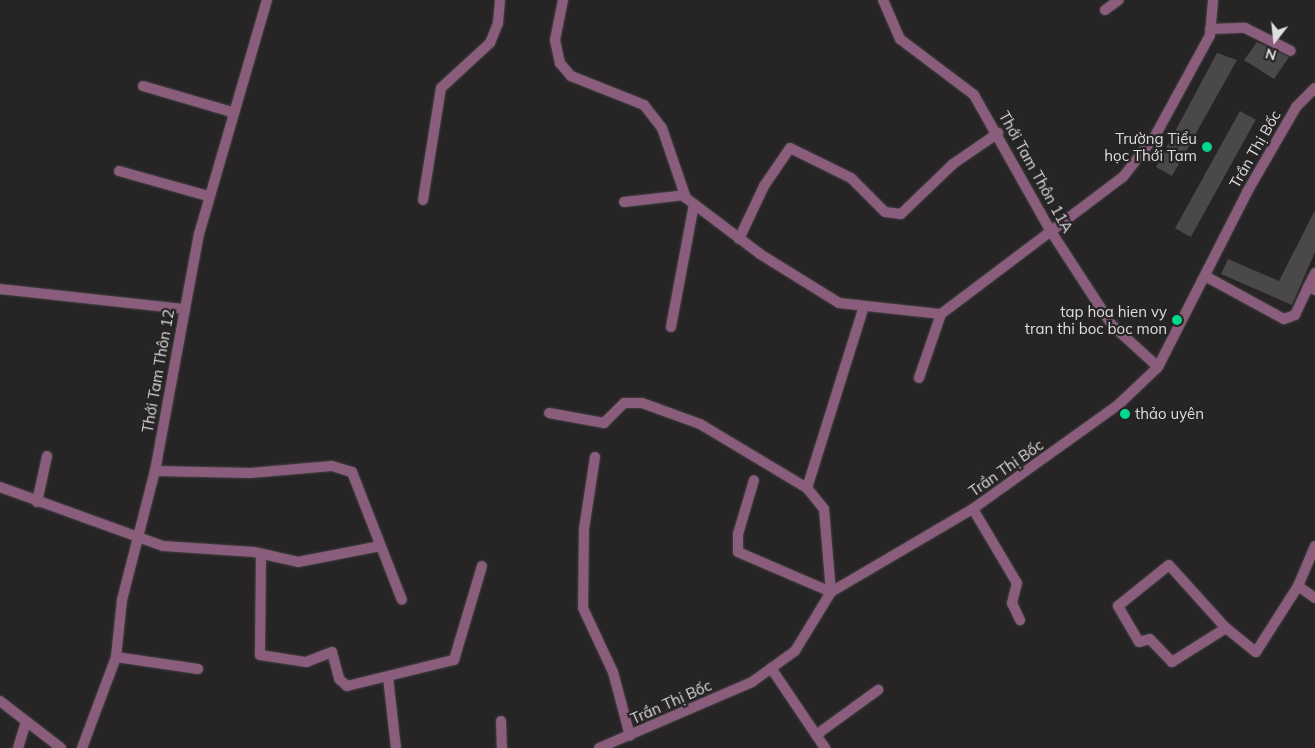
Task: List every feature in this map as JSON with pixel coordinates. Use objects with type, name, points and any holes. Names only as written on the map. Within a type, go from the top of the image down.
[{"type":"street","name":"Thới Tam Thôn 12","points":[[82,748],[116,657],[122,600],[139,540],[155,471],[208,196],[267,0]]},
{"type":"street","points":[[423,200],[441,88],[490,43],[498,23],[500,0]]},
{"type":"street","points":[[563,0],[555,40],[560,63],[571,76],[644,106],[662,128],[685,195],[694,204],[739,239],[838,303],[863,309],[942,314]]},
{"type":"street","name":"Thới Tam Thôn 11A","points":[[883,0],[900,39],[974,95],[998,133],[1050,230],[1112,326],[1158,367]]},
{"type":"street","points":[[1105,10],[1119,0]]},
{"type":"street","points":[[919,378],[942,314],[1050,230],[1123,177],[1155,136],[1210,29],[1212,0]]},
{"type":"street","points":[[1210,29],[1245,28],[1291,51]]},
{"type":"street","points":[[143,86],[232,112]]},
{"type":"street","name":"Trần Thị Bốc","points":[[599,748],[752,682],[795,650],[831,592],[973,509],[1118,406],[1158,367],[1267,158],[1296,107],[1315,88]]},
{"type":"street","points":[[739,239],[764,186],[790,148],[851,178],[885,212],[901,214],[954,164],[998,133]]},
{"type":"street","points":[[119,171],[208,196]]},
{"type":"street","points":[[624,202],[685,195]]},
{"type":"street","points":[[671,327],[694,204]]},
{"type":"street","points":[[1205,276],[1284,319],[1295,315],[1312,288],[1315,273]]},
{"type":"street","points":[[0,289],[185,309]]},
{"type":"street","points":[[807,488],[863,309]]},
{"type":"street","points":[[549,413],[604,423],[624,403],[642,403],[700,424],[807,488],[824,509],[831,592],[738,552],[738,534],[754,480]]},
{"type":"street","points":[[37,502],[47,456]]},
{"type":"street","points":[[596,457],[584,529],[583,608],[613,672],[630,736]]},
{"type":"street","points":[[155,471],[250,473],[332,466],[345,470],[359,483],[380,546],[402,600]]},
{"type":"street","points":[[0,486],[37,502],[139,540],[261,554],[298,562],[380,546]]},
{"type":"street","points":[[973,509],[1017,583],[1012,605],[1020,620]]},
{"type":"street","points":[[1226,628],[1172,662],[1150,639],[1139,642],[1118,606],[1169,565],[1226,628],[1256,652],[1298,586],[1315,546]]},
{"type":"street","points":[[261,554],[260,655],[306,662],[332,652],[344,684],[388,677],[454,660],[482,566]]},
{"type":"street","points":[[1298,586],[1315,598]]},
{"type":"street","points":[[116,657],[198,669]]},
{"type":"street","points":[[771,668],[826,748]]},
{"type":"street","points":[[388,677],[396,748]]},
{"type":"street","points":[[816,735],[878,690]]},
{"type":"street","points":[[0,701],[61,748]]},
{"type":"street","points":[[501,721],[502,748]]},
{"type":"street","points":[[18,748],[26,722]]},
{"type":"building","points":[[1257,42],[1289,57],[1274,79],[1244,60]]},
{"type":"building","points":[[1217,53],[1237,60],[1172,176],[1156,167]]},
{"type":"building","points":[[1240,111],[1256,120],[1191,237],[1175,228]]},
{"type":"building","points":[[1315,210],[1315,252],[1292,305],[1221,274],[1228,259],[1279,281]]},
{"type":"place","name":"Trường Tiểu học Thới Tam","points":[[1207,147]]},
{"type":"place","name":"tap hoa hien vy tran thi boc boc mon","points":[[1177,320]]},
{"type":"place","name":"thảo uyên","points":[[1125,414]]}]
